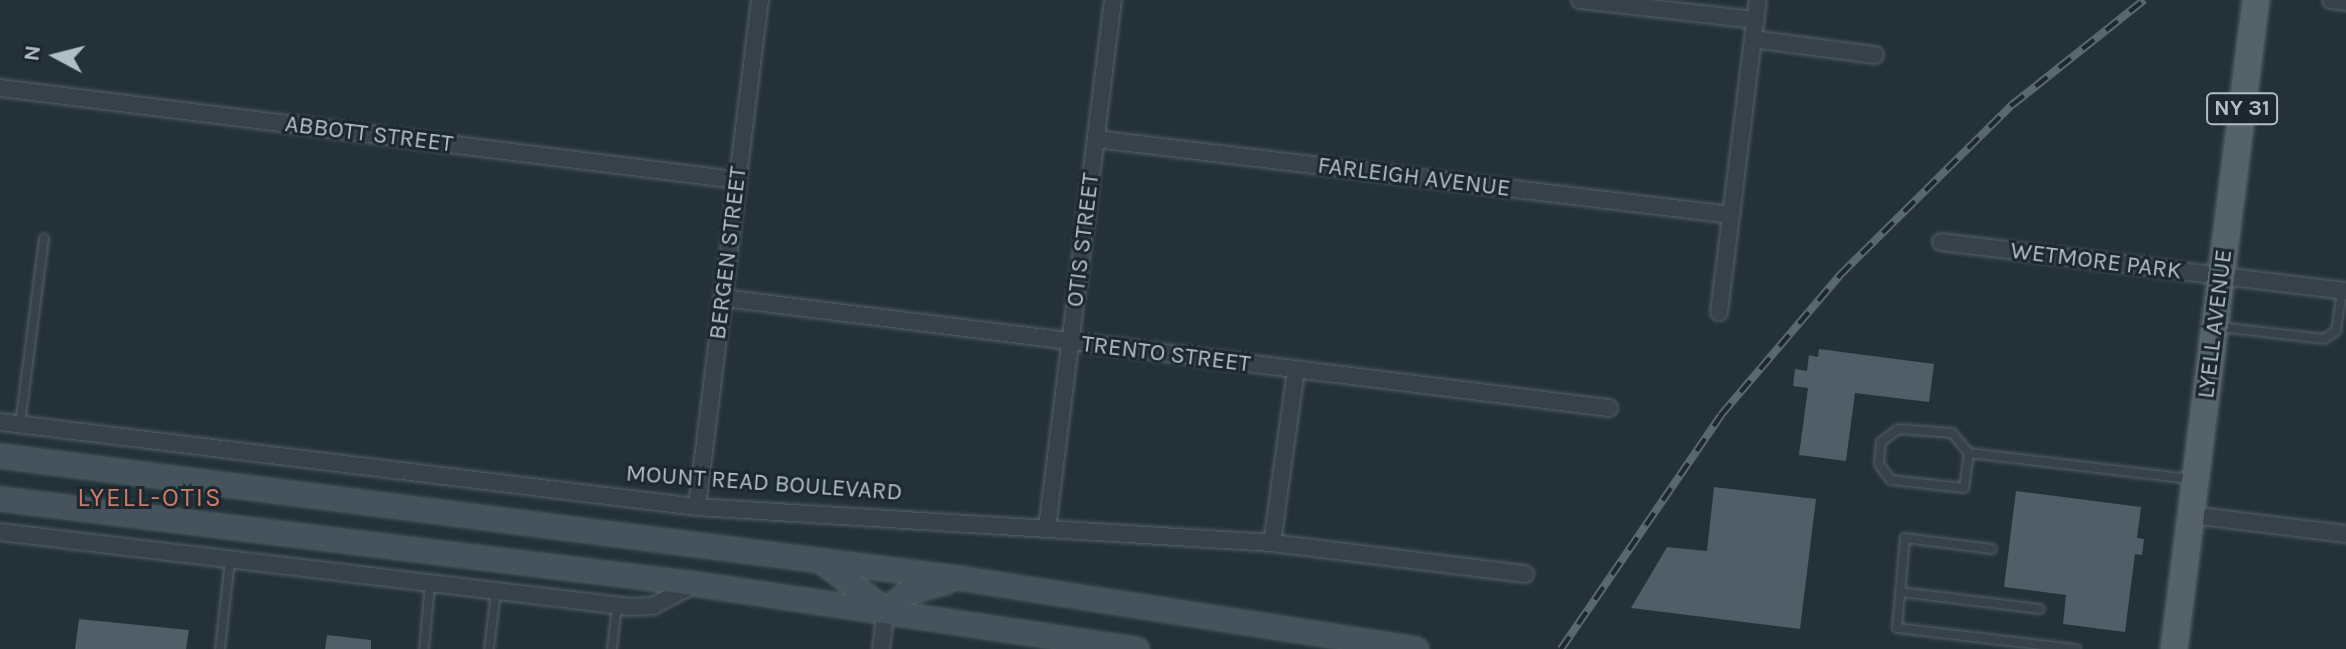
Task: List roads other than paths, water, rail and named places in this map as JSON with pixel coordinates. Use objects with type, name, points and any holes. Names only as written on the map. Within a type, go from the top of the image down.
[{"type":"main road","name":"LYELL AVENUE","points":[[2174,649],[2256,0]]},
{"type":"main road","points":[[0,456],[964,579],[1417,649]]},
{"type":"main road","points":[[0,499],[695,584],[1137,649]]},
{"type":"main road","points":[[818,561],[886,610]]},
{"type":"main road","points":[[886,610],[907,593],[964,579]]},
{"type":"street","name":"BERGEN STREET","points":[[697,507],[760,0]]},
{"type":"street","name":"OTIS STREET","points":[[1047,529],[1113,0]]},
{"type":"street","points":[[1580,0],[1756,20]]},
{"type":"street","points":[[1719,312],[1758,0]]},
{"type":"street","points":[[2331,0],[2346,2]]},
{"type":"street","points":[[1753,39],[1875,55]]},
{"type":"street","name":"ABBOTT STREET","points":[[0,88],[737,180]]},
{"type":"street","name":"FARLEIGH AVENUE","points":[[1096,139],[1731,215]]},
{"type":"street","name":"WETMORE PARK","points":[[1941,242],[2344,291]]},
{"type":"street","name":"TRENTO STREET","points":[[723,298],[1609,408]]},
{"type":"street","points":[[1272,543],[1296,371]]},
{"type":"street","name":"MOUNT READ BOULEVARD","points":[[0,422],[697,507],[1272,543],[1525,574]]},
{"type":"street","points":[[2191,515],[2346,534]]},
{"type":"street","points":[[0,532],[617,605],[653,606],[695,584]]},
{"type":"street","points":[[881,649],[886,610]]},
{"type":"lane","points":[[20,425],[44,239]]},
{"type":"lane","points":[[2214,326],[2324,339],[2336,331],[2344,291]]},
{"type":"lane","points":[[1969,453],[1964,488],[1891,480],[1879,464],[1881,442],[1898,429],[1952,433],[1969,453],[2195,479]]},
{"type":"lane","points":[[1992,549],[1905,538],[1897,628],[2076,649]]},
{"type":"lane","points":[[220,649],[230,559]]},
{"type":"lane","points":[[424,649],[430,583]]},
{"type":"lane","points":[[489,649],[496,591]]},
{"type":"lane","points":[[1901,592],[2040,609]]},
{"type":"lane","points":[[612,649],[617,605]]},
{"type":"railway","points":[[1561,649],[1721,415],[1840,275],[2012,105],[2144,0]]},
{"type":"district","name":"LYELL-OTIS","points":[[150,498]]}]
